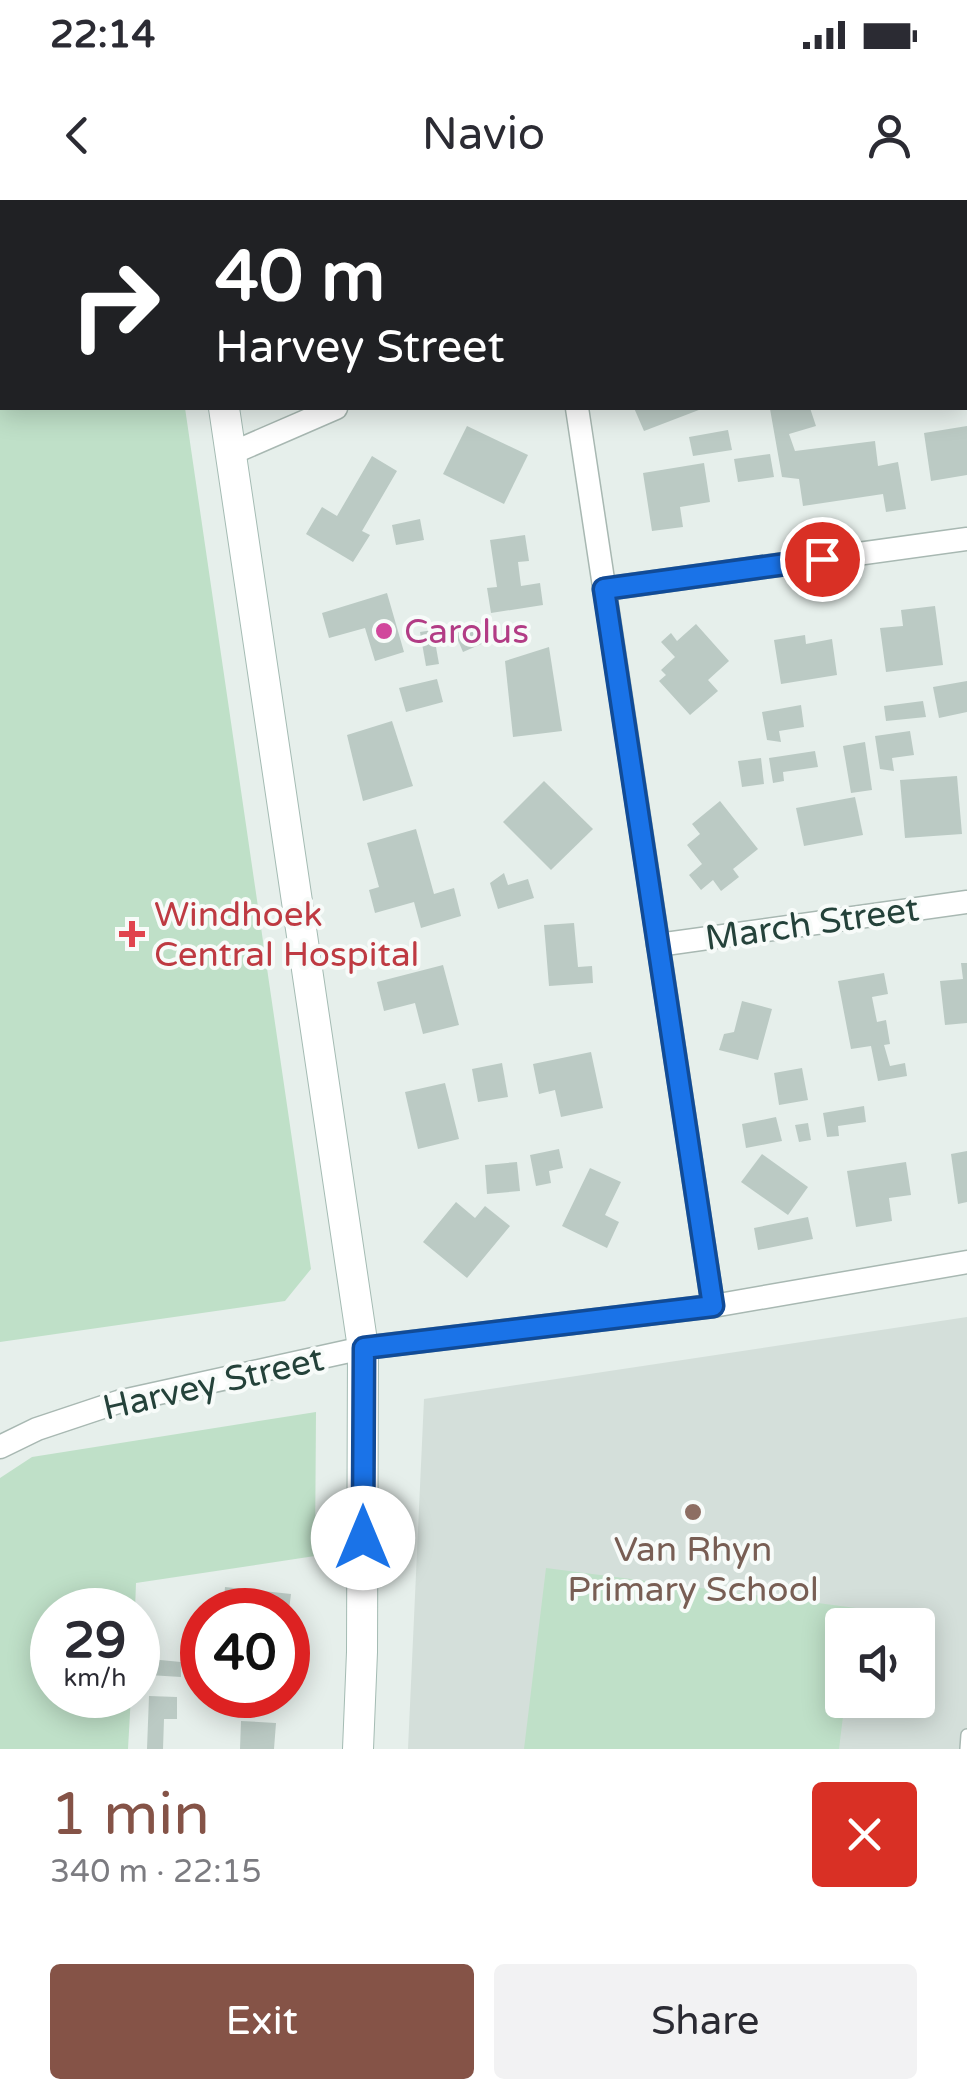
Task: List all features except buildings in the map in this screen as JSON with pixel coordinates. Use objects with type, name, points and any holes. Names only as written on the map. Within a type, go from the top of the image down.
[{"type":"street","points":[[224,410],[364,1348],[358,1749]]},
{"type":"street","points":[[230,454],[331,410]]},
{"type":"street","points":[[576,410],[713,1306]]},
{"type":"street","points":[[604,589],[967,539]]},
{"type":"street","name":"March Street","points":[[658,945],[967,902]]},
{"type":"street","name":"Harvey Street","points":[[0,1447],[38,1429],[118,1402],[364,1348],[713,1306],[967,1262]]},
{"type":"lane","points":[[966,1749],[967,1735]]},
{"type":"shaded area","name":"Van Rhyn Primary School","points":[[967,1317],[967,1749],[408,1749],[424,1399]]},
{"type":"green space","name":"Windhoek Central Hospital","points":[[0,410],[185,410],[311,1269],[285,1301],[0,1342]]},
{"type":"green space","points":[[316,1412],[315,1556],[136,1583],[136,1588],[30,1588],[30,1718],[130,1718],[128,1749],[0,1749],[0,1478],[32,1457]]},
{"type":"green space","points":[[546,1568],[856,1608],[825,1608],[825,1718],[843,1718],[839,1749],[524,1749]]},
{"type":"place","name":"Carolus","points":[[384,631]]},
{"type":"place","name":"Windhoek Central Hospital","points":[[132,934]]},
{"type":"place","name":"Van Rhyn Primary School","points":[[693,1512]]},
{"type":"route","points":[[363,1538],[364,1348],[713,1306],[604,589],[822,559]]}]
